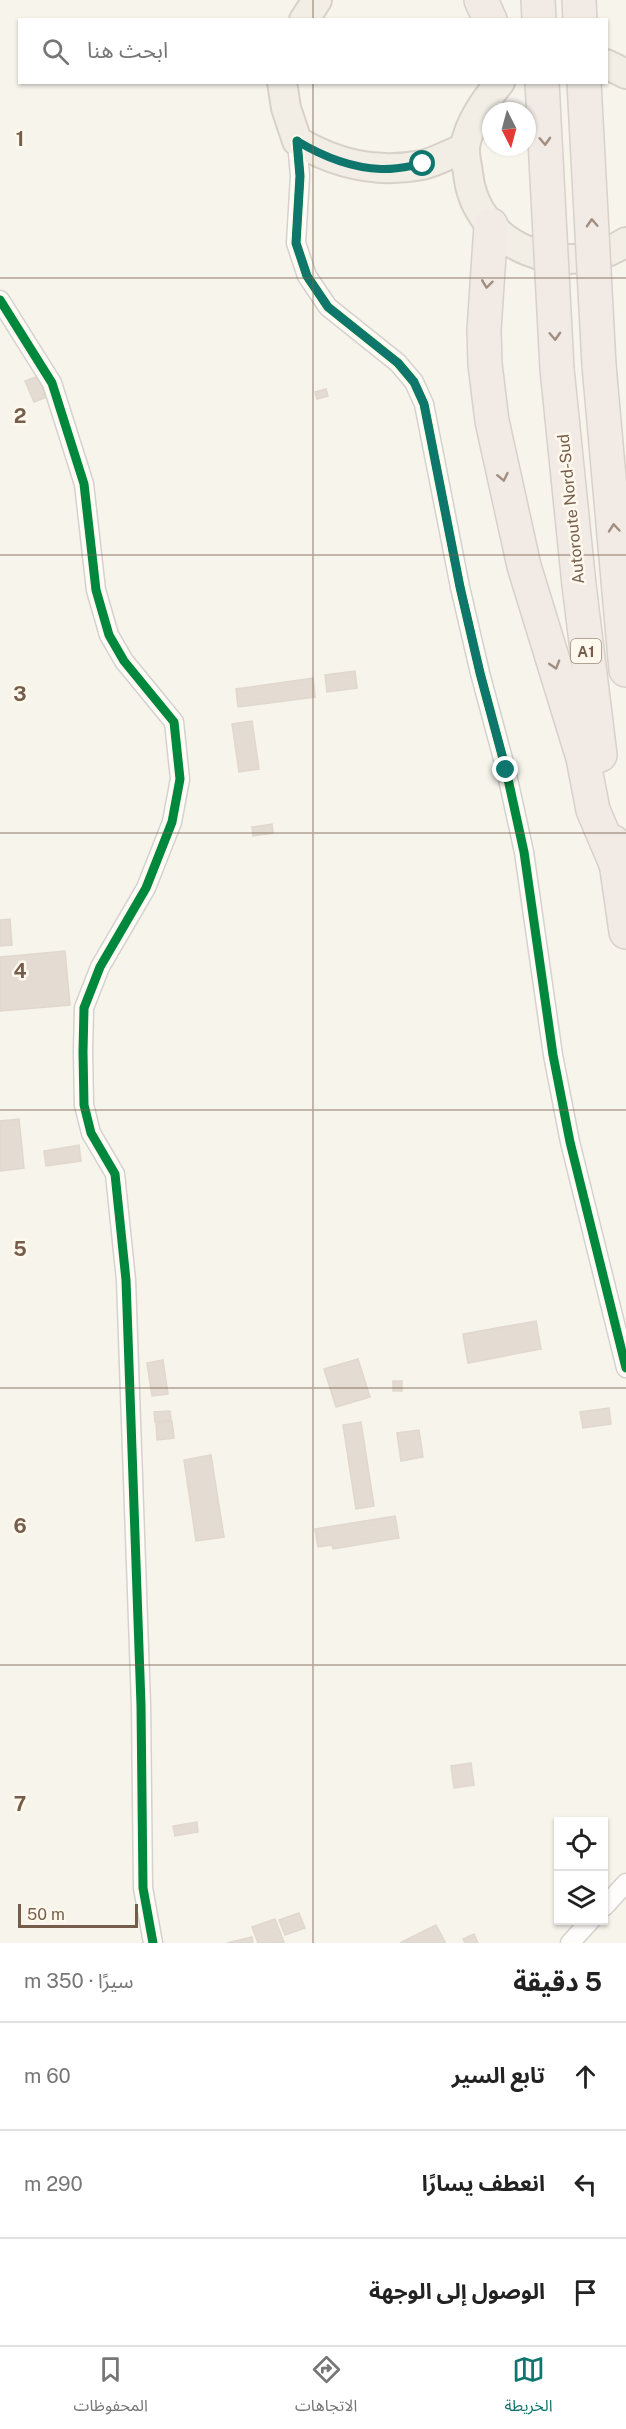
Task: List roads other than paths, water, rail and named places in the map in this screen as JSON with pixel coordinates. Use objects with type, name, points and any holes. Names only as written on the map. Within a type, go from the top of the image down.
[{"type":"highway","points":[[481,0],[489,18]]},
{"type":"highway","points":[[538,0],[539,18]]},
{"type":"highway","points":[[579,0],[580,18]]},
{"type":"highway","name":"Autoroute Nord-Sud","points":[[542,84],[557,369],[592,698],[626,932]]},
{"type":"highway","name":"A1","points":[[584,84],[599,365],[626,670]]},
{"type":"highway","points":[[491,225],[484,330],[485,364],[492,422],[502,474],[524,566],[583,758],[593,810],[616,864]]},
{"type":"main road","points":[[305,18],[317,0]]},
{"type":"main road","points":[[608,65],[626,74]]},
{"type":"main road","points":[[282,84],[286,108],[297,141],[311,150],[350,165],[382,169],[423,164],[465,148]]},
{"type":"main road","points":[[498,84],[481,106],[465,148],[469,185],[480,209],[491,225],[516,246],[547,259],[580,260],[612,252],[626,242]]},
{"type":"main road","points":[[423,164],[469,185]]},
{"type":"street","points":[[297,141],[300,176],[296,243],[307,276],[328,307],[398,363],[414,382],[424,404],[460,587],[524,852],[552,1045],[570,1142],[626,1368]]},
{"type":"street","points":[[0,300],[52,383],[84,484],[96,590],[109,634],[124,661],[174,722],[180,779],[172,822],[146,888],[100,967],[84,1008],[84,1105],[91,1133],[115,1174],[126,1280],[141,1693],[143,1888],[153,1943]]},
{"type":"street","points":[[608,1902],[626,1883]]},
{"type":"street","points":[[570,1943],[586,1925]]}]
